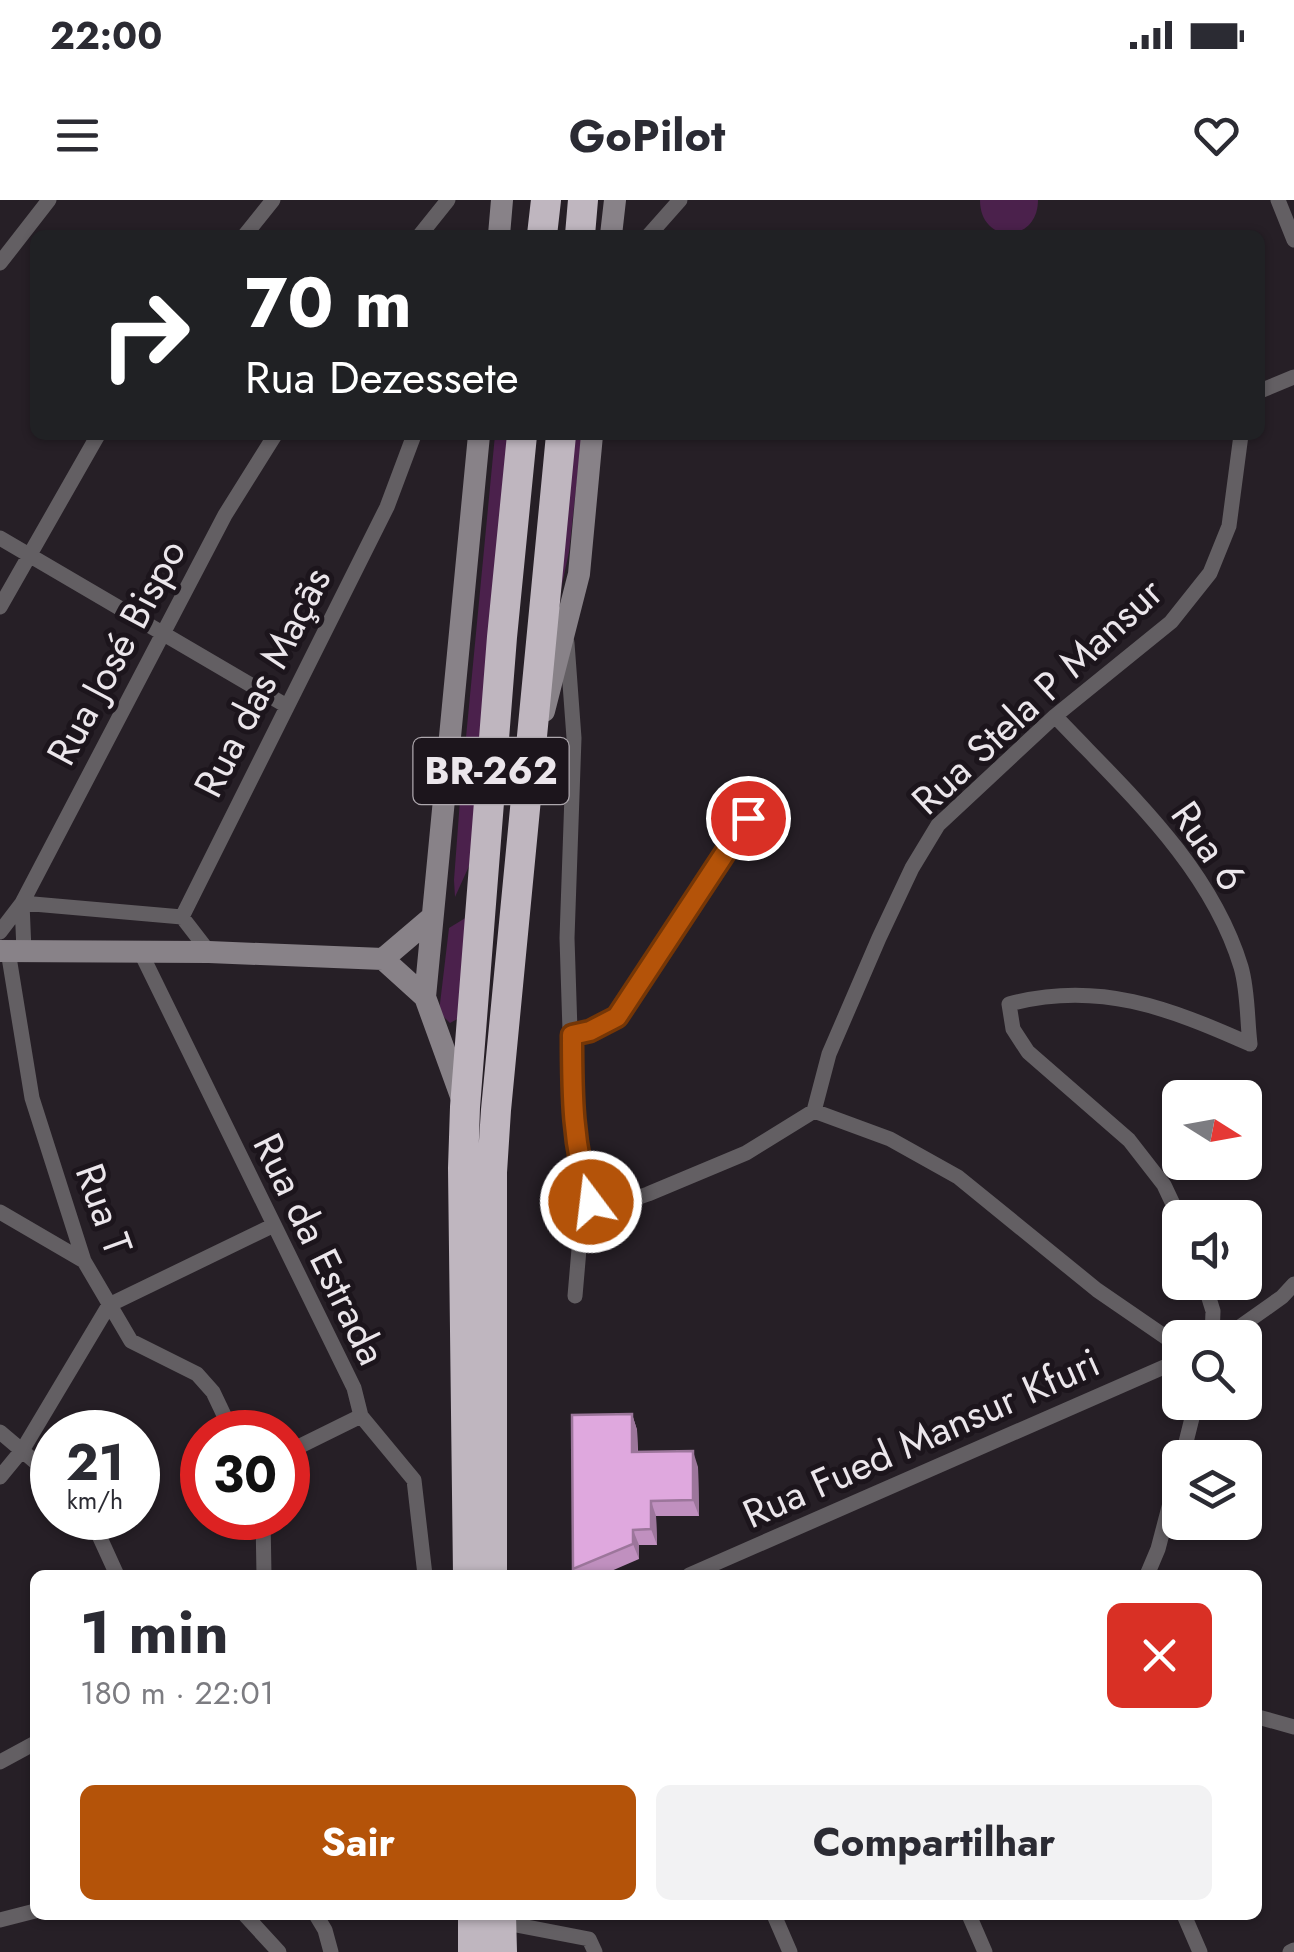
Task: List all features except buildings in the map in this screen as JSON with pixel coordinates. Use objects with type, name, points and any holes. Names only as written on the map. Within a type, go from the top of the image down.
[{"type":"highway","points":[[543,230],[546,200]]},
{"type":"highway","points":[[580,230],[583,200]]},
{"type":"highway","name":"BR-262","points":[[468,1570],[465,1107],[522,440]]},
{"type":"highway","name":"BR-262","points":[[492,1570],[492,1172],[561,440]]},
{"type":"highway","points":[[473,1952],[494,1926]]},
{"type":"main road","points":[[499,230],[502,200]]},
{"type":"main road","points":[[612,230],[615,200]]},
{"type":"main road","points":[[425,997],[478,440]]},
{"type":"main road","points":[[530,762],[580,574],[592,440]]},
{"type":"main road","points":[[383,959],[430,920]]},
{"type":"main road","points":[[8,946],[383,959],[425,997],[465,1107]]},
{"type":"street","points":[[0,263],[49,200]]},
{"type":"street","points":[[250,230],[273,200]]},
{"type":"street","points":[[424,230],[448,200]]},
{"type":"street","points":[[653,230],[680,200]]},
{"type":"street","points":[[1278,200],[1294,240]]},
{"type":"street","points":[[1265,389],[1294,376]]},
{"type":"street","points":[[0,606],[95,440]]},
{"type":"street","name":"Rua José Bispo","points":[[8,946],[22,903],[162,634],[225,515],[272,440]]},
{"type":"street","name":"Rua das Maçãs","points":[[182,917],[387,507],[412,440]]},
{"type":"street","name":"Rua Stela P Mansur","points":[[814,1111],[829,1054],[912,868],[938,826],[1055,716],[1171,622],[1210,573],[1229,526],[1240,440]]},
{"type":"street","points":[[0,538],[286,705]]},
{"type":"street","points":[[569,625],[566,650],[574,738],[567,938],[572,1093],[580,1172],[591,1202],[581,1226],[575,1296]]},
{"type":"street","name":"Rua 6","points":[[1055,716],[1167,834],[1212,901],[1241,968],[1250,1044],[1147,1002],[1082,993],[1010,1004],[1013,1029],[1028,1052],[1130,1140],[1171,1200]]},
{"type":"street","points":[[572,1035],[617,1017],[766,794]]},
{"type":"street","points":[[22,903],[182,917],[209,952]]},
{"type":"street","name":"Rua José Bispo","points":[[8,946],[22,903]]},
{"type":"street","name":"Rua T","points":[[8,946],[32,1098],[84,1261],[131,1341],[198,1374],[222,1410]]},
{"type":"street","name":"Rua da Estrada","points":[[140,951],[354,1388],[361,1416],[414,1480],[424,1570]]},
{"type":"street","points":[[591,1202],[611,1207],[648,1194],[746,1153],[814,1111],[890,1139],[958,1177],[1097,1290],[1162,1335]]},
{"type":"street","points":[[0,1212],[84,1261]]},
{"type":"street","points":[[0,1477],[23,1449],[109,1306],[272,1226]]},
{"type":"street","points":[[1249,1320],[1294,1284]]},
{"type":"street","name":"Rua Fued Mansur Kfuri","points":[[700,1570],[1162,1368]]},
{"type":"street","points":[[310,1441],[361,1416]]},
{"type":"street","points":[[0,1432],[30,1456]]},
{"type":"street","points":[[1150,1570],[1162,1534]]},
{"type":"street","points":[[101,1540],[116,1570]]},
{"type":"street","points":[[263,1540],[264,1570]]},
{"type":"street","points":[[1262,1718],[1294,1726]]},
{"type":"street","points":[[0,1762],[30,1745]]},
{"type":"street","points":[[0,1920],[30,1912]]},
{"type":"street","points":[[251,1920],[280,1952]]},
{"type":"street","points":[[319,1920],[331,1952]]},
{"type":"street","points":[[776,1920],[790,1952]]},
{"type":"street","points":[[971,1920],[985,1952]]},
{"type":"street","points":[[1186,1920],[1200,1952]]},
{"type":"street","points":[[494,1926],[589,1939],[595,1952]]},
{"type":"shaded area","points":[[980,200],[1038,200],[1036,214],[1022,230],[996,230],[982,215]]},
{"type":"shaded area","points":[[495,440],[513,440],[474,855],[455,897],[460,800]]},
{"type":"shaded area","points":[[575,440],[581,440],[569,552],[559,598]]},
{"type":"shaded area","points":[[467,917],[461,1017],[450,1023],[439,1012],[449,928]]},
{"type":"route","points":[[591,1202],[580,1172],[572,1093],[572,1035],[617,1017],[748,818]]}]
